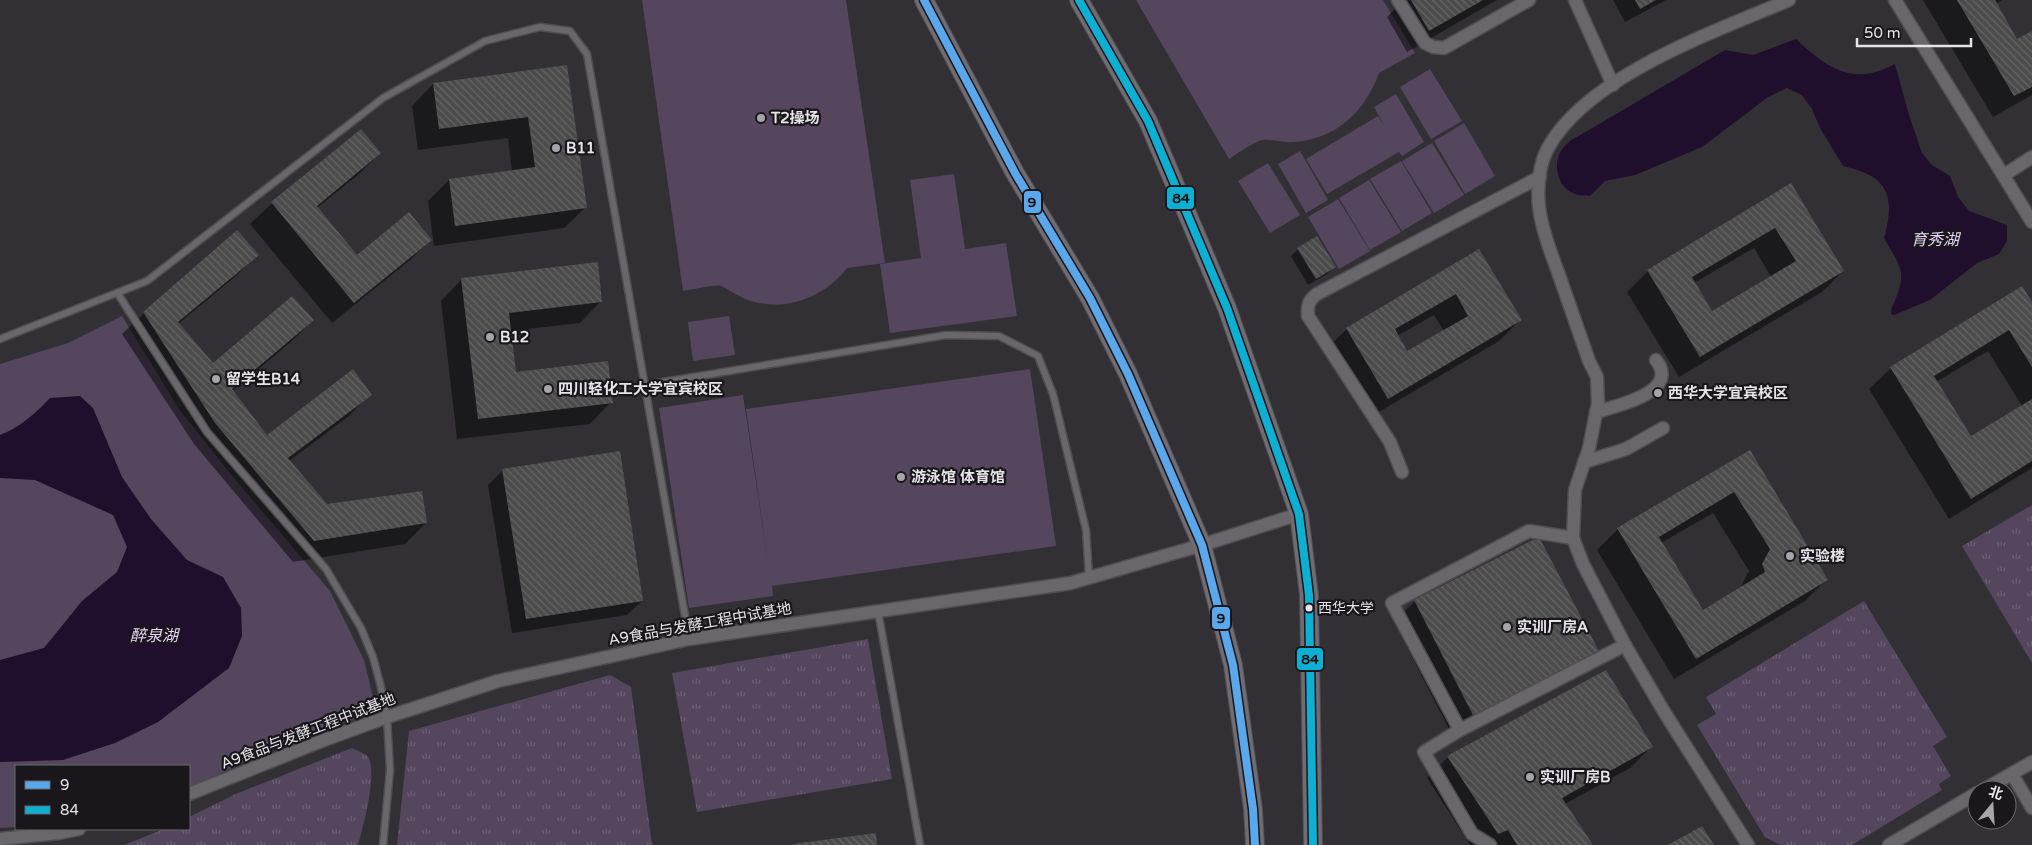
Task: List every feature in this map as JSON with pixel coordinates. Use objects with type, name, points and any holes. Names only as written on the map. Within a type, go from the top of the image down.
[{"type":"main road","points":[[924,0],[1015,172],[1090,298],[1128,374],[1202,545],[1233,665],[1253,809],[1255,845]]},
{"type":"main road","points":[[1079,0],[1148,120],[1227,308],[1299,514],[1309,595],[1313,845]]},
{"type":"street","points":[[1398,0],[1425,44],[1444,48],[1529,0]]},
{"type":"street","points":[[1575,0],[1613,84]]},
{"type":"street","points":[[1748,845],[1663,710],[1625,645],[1583,564],[1572,538],[1575,490],[1584,462],[1598,403],[1596,377],[1545,235],[1539,205],[1540,167],[1547,149],[1565,123],[1578,110],[1613,84],[1646,63],[1789,0]]},
{"type":"street","points":[[1895,0],[2032,222]]},
{"type":"street","points":[[2004,175],[2032,157]]},
{"type":"street","points":[[1402,472],[1390,442],[1308,316],[1310,300],[1317,294],[1540,177]]},
{"type":"street","points":[[1596,412],[1633,400],[1653,390],[1663,374],[1661,366],[1656,360]]},
{"type":"street","points":[[1584,462],[1626,449],[1663,428]]},
{"type":"street","name":"A9食品与发酵工程中试基地","points":[[190,794],[324,740],[387,717],[498,681],[689,639],[1071,582],[1202,545],[1299,514]]},
{"type":"street","points":[[1460,730],[1392,603],[1529,531],[1572,538]]},
{"type":"street","points":[[1490,845],[1472,834],[1424,752],[1460,730],[1625,645]]},
{"type":"street","points":[[2001,780],[2032,762]]},
{"type":"street","points":[[2012,774],[2032,808]]},
{"type":"street","points":[[1889,845],[1967,799]]},
{"type":"street","points":[[0,839],[74,830]]},
{"type":"lane","points":[[0,339],[147,281],[383,98],[485,41],[540,26],[570,30],[587,54],[689,639]]},
{"type":"lane","points":[[118,294],[206,432],[326,569],[361,628],[381,687],[387,717],[390,770],[383,845]]},
{"type":"lane","points":[[645,385],[946,334],[998,336],[1038,356],[1053,394],[1086,530],[1089,577]]},
{"type":"lane","points":[[878,611],[920,845]]},
{"type":"green space","points":[[642,0],[846,0],[885,263],[847,268],[838,278],[816,294],[803,300],[776,305],[762,304],[745,299],[721,286],[709,286],[683,291]]},
{"type":"green space","points":[[1136,0],[1383,0],[1415,53],[1379,73],[1366,100],[1347,121],[1336,129],[1309,140],[1290,142],[1260,141],[1229,159]]},
{"type":"green space","points":[[1430,69],[1462,121],[1431,139],[1400,87]]},
{"type":"green space","points":[[1396,94],[1424,142],[1402,156],[1399,152],[1327,194],[1306,159],[1378,116],[1384,125],[1374,107]]},
{"type":"green space","points":[[1464,123],[1495,176],[1465,194],[1434,141]]},
{"type":"green space","points":[[1432,143],[1464,195],[1434,213],[1402,161]]},
{"type":"green space","points":[[1300,151],[1328,200],[1306,213],[1278,164]]},
{"type":"green space","points":[[1401,161],[1432,213],[1402,231],[1370,179]]},
{"type":"green space","points":[[1268,163],[1300,215],[1270,233],[1238,181]]},
{"type":"green space","points":[[954,174],[965,249],[1006,243],[1017,316],[890,333],[880,264],[921,258],[910,180]]},
{"type":"green space","points":[[1369,180],[1401,232],[1370,250],[1339,198]]},
{"type":"green space","points":[[1338,199],[1370,251],[1339,269],[1308,217]]},
{"type":"green space","points":[[122,316],[179,409],[233,477],[330,591],[364,660],[374,701],[360,717],[274,748],[190,788],[190,765],[15,765],[15,827],[0,828],[0,364],[68,343]]},
{"type":"green space","points":[[729,316],[735,355],[693,361],[688,322]]},
{"type":"green space","name":"游泳馆 体育馆","points":[[1030,369],[1056,546],[772,586],[773,596],[689,608],[659,408],[743,395],[768,562],[746,409]]},
{"type":"green space","points":[[2032,505],[2032,663],[1962,546]]},
{"type":"green space","points":[[1864,601],[1947,737],[1933,746],[1951,776],[1939,784],[1942,790],[1852,845],[1780,845],[1765,837],[1697,725],[1716,714],[1706,697]]},
{"type":"green space","points":[[868,639],[892,779],[697,812],[672,673]]},
{"type":"green space","points":[[610,675],[631,687],[652,845],[397,845],[409,731]]},
{"type":"green space","points":[[352,748],[368,757],[371,764],[369,800],[358,845],[124,845],[162,830],[190,830],[190,817],[238,793]]},
{"type":"water","name":"育秀湖","points":[[1796,39],[1830,66],[1841,71],[1853,74],[1866,74],[1880,71],[1895,64],[1922,153],[1932,165],[1950,176],[1958,197],[1969,211],[2007,225],[2007,241],[1999,254],[1977,263],[1930,300],[1894,315],[1891,314],[1901,280],[1901,273],[1896,258],[1884,238],[1889,210],[1885,190],[1870,175],[1843,166],[1820,128],[1812,109],[1802,95],[1787,88],[1768,97],[1702,147],[1635,175],[1605,181],[1590,196],[1575,194],[1568,190],[1559,179],[1557,172],[1558,157],[1568,143],[1574,139],[1725,50],[1753,55]]},
{"type":"water","name":"醉泉湖","points":[[80,396],[93,408],[122,477],[151,519],[187,560],[223,577],[241,608],[242,636],[229,668],[158,722],[115,743],[63,760],[0,762],[0,660],[44,648],[82,601],[117,572],[127,547],[113,515],[35,480],[0,478],[0,435],[27,419],[50,398]]},
{"type":"building","points":[[1411,0],[1483,0],[1429,31]]},
{"type":"building","points":[[1635,0],[1656,0],[1640,9]]},
{"type":"building","points":[[1957,0],[1995,0],[2017,39],[2032,31],[2032,87],[2014,96]]},
{"type":"building","name":"B11","points":[[567,65],[587,208],[455,226],[449,179],[535,167],[528,117],[439,129],[433,83]]},
{"type":"building","points":[[361,129],[381,153],[317,206],[357,255],[409,212],[432,240],[354,303],[271,202]]},
{"type":"building","points":[[1791,183],[1844,271],[1700,357],[1647,270]],"holes":[[[1775,228],[1796,261],[1712,311],[1692,277]]]},
{"type":"building","name":"留学生B14","points":[[237,230],[259,255],[178,322],[213,363],[292,296],[314,320],[232,389],[267,435],[353,369],[372,395],[288,458],[327,504],[422,491],[427,523],[314,541],[215,423],[143,312]]},
{"type":"building","points":[[1317,236],[1336,267],[1316,279],[1297,248]]},
{"type":"building","points":[[1479,249],[1522,320],[1388,399],[1346,328]],"holes":[[[1456,294],[1468,316],[1407,351],[1395,329]]]},
{"type":"building","name":"B12","points":[[598,262],[602,302],[509,313],[516,372],[608,361],[613,403],[478,419],[461,278]]},
{"type":"building","points":[[2022,286],[2032,302],[2032,367],[2009,330],[1934,376],[1971,436],[2032,399],[2032,461],[1971,499],[1890,367]]},
{"type":"building","name":"实验楼","points":[[1750,450],[1828,580],[1696,659],[1617,528]],"holes":[[[1734,492],[1770,549],[1762,564],[1765,572],[1703,610],[1659,537]]]},
{"type":"building","points":[[620,451],[643,601],[526,619],[502,469]]},
{"type":"building","name":"实训厂房A","points":[[1539,537],[1601,655],[1475,719],[1414,600]]},
{"type":"building","name":"实训厂房B","points":[[1606,670],[1653,747],[1562,798],[1593,845],[1517,845],[1508,830],[1498,834],[1447,756]]},
{"type":"building","points":[[1702,826],[1714,845],[1668,845]]},
{"type":"building","points":[[876,833],[877,845],[793,845],[793,844]]},
{"type":"transit line","name":"9","points":[[924,0],[1015,173],[1090,298],[1128,374],[1202,545],[1233,665],[1253,809],[1255,845]]},
{"type":"transit line","name":"84","points":[[1079,0],[1148,121],[1227,308],[1299,514],[1309,595],[1313,845]]},
{"type":"place","name":"T2操场","points":[[761,118]]},
{"type":"place","name":"B11","points":[[556,148]]},
{"type":"place","name":"B12","points":[[490,337]]},
{"type":"place","name":"留学生B14","points":[[216,379]]},
{"type":"place","name":"四川轻化工大学宜宾校区","points":[[548,389]]},
{"type":"place","name":"西华大学宜宾校区","points":[[1658,393]]},
{"type":"place","name":"游泳馆 体育馆","points":[[901,477]]},
{"type":"place","name":"实验楼","points":[[1790,556]]},
{"type":"place","name":"西华大学","points":[[1309,608]]},
{"type":"place","name":"实训厂房A","points":[[1507,627]]},
{"type":"place","name":"实训厂房B","points":[[1530,777]]}]
